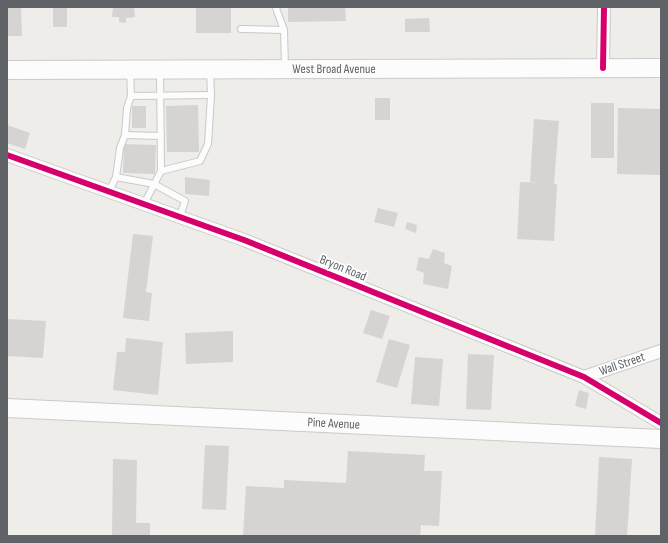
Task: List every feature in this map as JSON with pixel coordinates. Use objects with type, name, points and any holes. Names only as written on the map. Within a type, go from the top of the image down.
[{"type":"main road","name":"West Broad Avenue","points":[[7,70],[661,68]]},
{"type":"main road","name":"Pine Avenue","points":[[7,408],[661,439]]},
{"type":"street","points":[[603,68],[604,7]]},
{"type":"street","name":"Bryon Road","points":[[7,155],[244,240],[584,377],[661,423]]},
{"type":"street","name":"Wall Street","points":[[584,377],[661,351]]},
{"type":"lane","points":[[276,7],[276,11],[284,30],[285,70]]},
{"type":"lane","points":[[241,29],[284,30]]},
{"type":"lane","points":[[109,191],[116,177],[120,148],[125,136],[127,108],[131,96],[130,70]]},
{"type":"lane","points":[[144,204],[161,171],[160,70]]},
{"type":"lane","points":[[161,171],[200,161],[208,144],[211,95],[210,70]]},
{"type":"lane","points":[[131,96],[211,95]]},
{"type":"lane","points":[[125,136],[161,136]]},
{"type":"lane","points":[[116,177],[154,184],[185,201],[180,216]]},
{"type":"building","points":[[7,7],[21,7],[22,36],[7,36]]},
{"type":"building","points":[[53,7],[67,7],[67,27],[53,27]]},
{"type":"building","points":[[113,7],[134,7],[135,17],[126,18],[126,23],[119,22],[119,17],[112,17]]},
{"type":"building","points":[[196,7],[231,7],[231,33],[196,33]]},
{"type":"building","points":[[288,7],[345,7],[346,21],[288,22]]},
{"type":"building","points":[[429,18],[430,32],[405,32],[405,19]]},
{"type":"building","points":[[375,98],[390,98],[390,120],[375,120]]},
{"type":"building","points":[[591,103],[614,103],[614,158],[591,158]]},
{"type":"building","points":[[198,105],[199,152],[167,152],[166,106]]},
{"type":"building","points":[[132,106],[146,106],[146,128],[132,128]]},
{"type":"building","points":[[618,108],[661,109],[661,175],[617,174]]},
{"type":"building","points":[[534,119],[559,121],[554,184],[557,184],[554,241],[517,239],[520,182],[545,183],[530,182]]},
{"type":"building","points":[[7,125],[30,133],[25,149],[7,143]]},
{"type":"building","points":[[124,144],[156,145],[155,174],[123,173]]},
{"type":"building","points":[[185,177],[210,180],[209,196],[185,194]]},
{"type":"building","points":[[378,208],[398,213],[394,227],[374,222]]},
{"type":"building","points":[[407,222],[417,225],[416,233],[405,229]]},
{"type":"building","points":[[133,234],[153,236],[146,292],[152,293],[149,321],[123,318]]},
{"type":"building","points":[[433,249],[445,253],[444,263],[452,266],[448,289],[423,284],[424,273],[416,270],[419,257],[429,259]]},
{"type":"building","points":[[371,310],[390,316],[382,339],[363,333]]},
{"type":"building","points":[[7,319],[46,321],[43,358],[7,356]]},
{"type":"building","points":[[233,331],[233,362],[186,364],[185,333]]},
{"type":"building","points":[[126,338],[163,342],[158,395],[113,390],[117,352],[125,352]]},
{"type":"building","points":[[389,339],[410,345],[397,388],[376,382]]},
{"type":"building","points":[[468,354],[494,355],[491,410],[466,409]]},
{"type":"building","points":[[415,357],[443,359],[439,406],[411,404]]},
{"type":"building","points":[[579,390],[589,393],[586,409],[575,406]]},
{"type":"building","points":[[205,445],[229,446],[226,510],[202,509]]},
{"type":"building","points":[[348,451],[425,455],[424,471],[442,471],[439,526],[421,525],[420,536],[243,536],[246,486],[284,488],[284,480],[346,483]]},
{"type":"building","points":[[599,457],[632,459],[627,536],[595,536]]},
{"type":"building","points":[[113,459],[137,460],[136,523],[150,523],[150,536],[112,536]]},
{"type":"cycle path","points":[[603,68],[604,7]]},
{"type":"cycle path","points":[[7,155],[244,240],[584,377],[661,423]]}]
